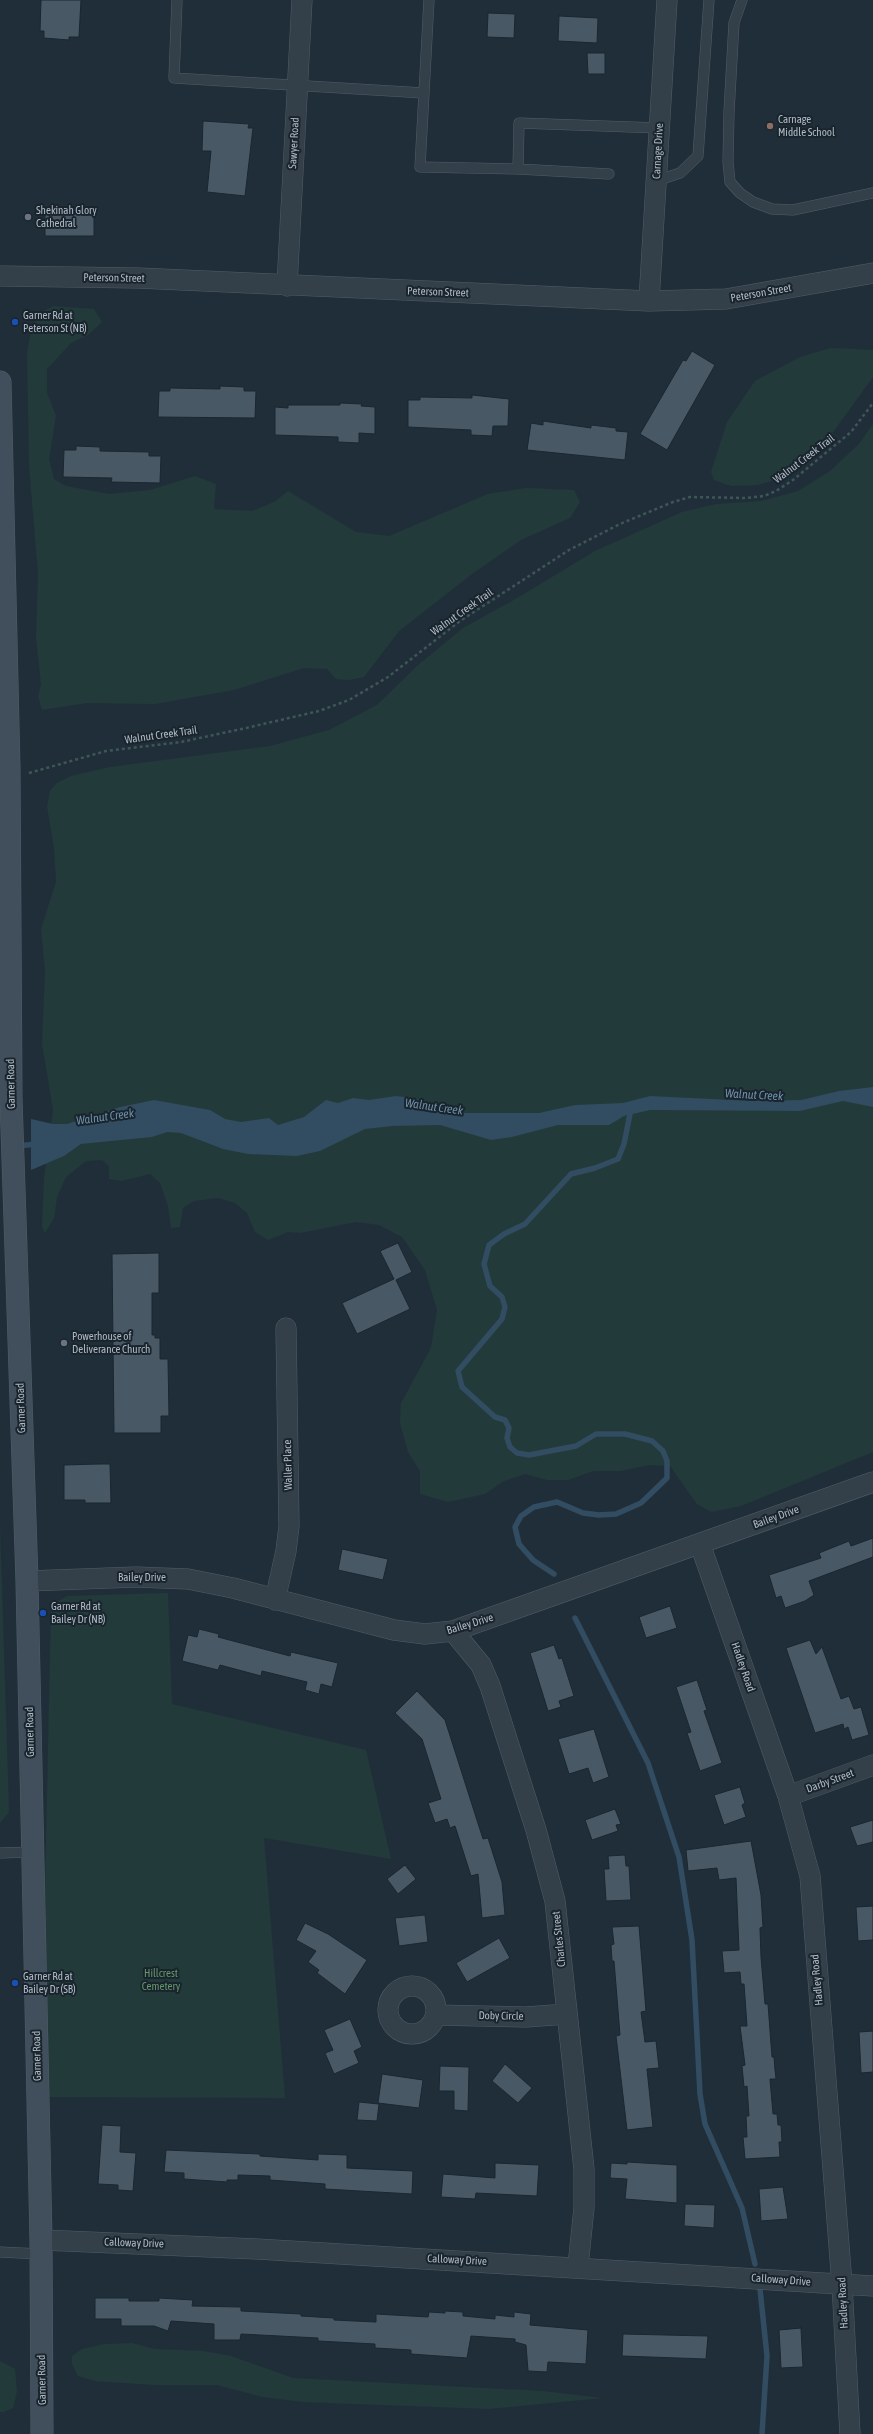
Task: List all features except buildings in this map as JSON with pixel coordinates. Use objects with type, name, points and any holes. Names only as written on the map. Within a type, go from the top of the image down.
[{"type":"main road","name":"Garner Road","points":[[0,382],[1,490],[8,761],[11,1099],[33,1852],[41,2247],[42,2434]]},
{"type":"street","name":"Sawyer Road","points":[[287,286],[302,0]]},
{"type":"street","name":"Carnage Drive","points":[[650,301],[667,0]]},
{"type":"street","name":"Peterson Street","points":[[0,276],[138,278],[287,286],[650,301],[726,299],[873,272]]},
{"type":"street","name":"Waller Place","points":[[275,1600],[286,1551],[289,1526],[286,1328]]},
{"type":"street","name":"Bailey Drive","points":[[26,1581],[160,1577],[203,1582],[394,1630],[425,1634],[453,1631],[873,1482]]},
{"type":"street","name":"Hadley Road","points":[[700,1544],[788,1796],[810,1876],[842,2284],[850,2434]]},
{"type":"street","name":"Charles Street","points":[[453,1631],[481,1665],[490,1686],[536,1830],[555,1901],[584,2168],[584,2208],[578,2266]]},
{"type":"street","name":"Darby Street","points":[[788,1796],[873,1765]]},
{"type":"street","name":"Doby Circle","points":[[436,2015],[526,2017],[567,2014]]},
{"type":"street","name":"Calloway Drive","points":[[41,2247],[257,2249],[578,2266],[873,2286]]},
{"type":"lane","points":[[178,0],[174,78],[297,87],[424,93]]},
{"type":"lane","points":[[429,0],[420,167],[518,169],[609,174]]},
{"type":"lane","points":[[656,181],[680,173],[698,156],[709,0]]},
{"type":"lane","points":[[742,0],[734,23],[728,112],[728,162],[730,182],[740,193],[753,202],[772,209],[793,210],[873,193]]},
{"type":"lane","points":[[518,169],[519,123],[659,128]]},
{"type":"lane","points":[[0,1853],[33,1852]]},
{"type":"lane","points":[[0,2252],[41,2247]]},
{"type":"path","name":"Walnut Creek Trail","points":[[27,774],[106,751],[181,742],[253,727],[319,711],[348,700],[388,676],[460,621],[550,563],[620,524],[673,502],[690,497],[746,498],[764,496],[776,491],[793,480],[851,432],[873,403]]},
{"type":"green space","points":[[54,306],[94,309],[102,322],[88,335],[71,343],[47,369],[47,393],[56,416],[49,459],[54,479],[66,486],[109,494],[150,490],[195,476],[216,484],[214,509],[252,511],[274,502],[288,491],[356,532],[389,536],[488,494],[526,488],[574,490],[580,502],[570,518],[521,540],[472,574],[399,631],[364,677],[349,680],[336,679],[327,669],[304,668],[234,690],[155,704],[87,703],[42,710],[38,697],[41,684],[36,638],[38,574],[29,465],[27,352],[31,330],[38,314]]},
{"type":"green space","points":[[831,348],[873,350],[873,377],[825,443],[788,476],[758,485],[731,486],[714,480],[711,472],[727,422],[755,381],[800,357]]},
{"type":"green space","points":[[873,424],[873,1452],[741,1506],[711,1512],[697,1504],[670,1466],[650,1465],[620,1471],[593,1471],[568,1480],[547,1480],[525,1474],[504,1481],[485,1494],[448,1502],[420,1494],[420,1471],[408,1452],[400,1423],[401,1403],[431,1348],[437,1310],[425,1270],[402,1237],[379,1225],[356,1222],[300,1233],[288,1232],[268,1240],[255,1232],[247,1213],[235,1203],[218,1198],[194,1201],[183,1208],[180,1227],[171,1228],[168,1206],[160,1183],[150,1174],[121,1181],[109,1179],[109,1166],[102,1160],[86,1161],[66,1177],[57,1197],[54,1218],[45,1233],[42,1226],[44,1178],[53,1110],[42,1044],[45,971],[41,929],[56,882],[54,847],[47,807],[50,791],[57,783],[71,776],[110,767],[270,746],[329,730],[377,705],[418,665],[463,628],[512,601],[595,551],[682,512],[716,504],[761,501],[798,491],[830,471],[859,444]]},
{"type":"green space","points":[[0,1525],[9,1812],[0,1823]]},
{"type":"green space","name":"Hillcrest Cemetery","points":[[168,1593],[172,1704],[366,1750],[391,1859],[264,1838],[285,2098],[49,2097],[45,1889],[51,1610],[57,1602],[67,1596]]},
{"type":"green space","points":[[132,2343],[155,2349],[203,2351],[231,2356],[293,2378],[542,2391],[603,2398],[489,2409],[303,2402],[263,2397],[217,2385],[155,2385],[95,2381],[78,2376],[72,2364],[72,2356],[82,2349],[105,2344]]},
{"type":"green space","points":[[0,2361],[15,2369],[17,2392],[13,2408],[4,2412],[0,2412]]},
{"type":"water","points":[[873,1087],[873,1107],[843,1101],[800,1111],[650,1110],[624,1116],[609,1125],[558,1125],[512,1137],[491,1140],[440,1125],[393,1126],[365,1129],[320,1151],[297,1156],[248,1154],[223,1149],[181,1133],[167,1132],[152,1137],[81,1144],[64,1156],[31,1170],[31,1119],[53,1124],[67,1124],[120,1107],[154,1100],[210,1110],[225,1119],[241,1122],[269,1118],[278,1125],[304,1117],[326,1100],[338,1103],[353,1098],[369,1100],[396,1096],[413,1098],[464,1113],[539,1113],[575,1105],[623,1103],[650,1096],[753,1101],[801,1100],[839,1091]]},
{"type":"waterway","points":[[554,1574],[533,1560],[519,1544],[515,1527],[521,1516],[534,1507],[557,1502],[583,1513],[599,1515],[616,1514],[641,1503],[667,1478],[667,1461],[663,1451],[652,1441],[625,1434],[596,1434],[576,1446],[529,1455],[517,1453],[510,1447],[507,1438],[509,1428],[505,1420],[495,1417],[462,1387],[458,1371],[502,1319],[505,1307],[502,1297],[490,1286],[484,1264],[489,1245],[504,1234],[525,1224],[571,1174],[595,1168],[618,1159],[624,1144],[631,1109]]},
{"type":"waterway","name":"Walnut Creek","points":[[17,1146],[37,1144]]},
{"type":"waterway","points":[[575,1618],[648,1763],[679,1857],[692,1940],[700,2094],[705,2124],[742,2208],[755,2264]]},
{"type":"waterway","points":[[760,2289],[767,2356],[762,2434]]},
{"type":"place","name":"Carnage Middle School","points":[[770,126]]},
{"type":"place","name":"Shekinah Glory Cathedral","points":[[28,217]]},
{"type":"place","name":"Garner Rd at Peterson St (NB)","points":[[15,322]]},
{"type":"place","name":"Powerhouse of Deliverance Church","points":[[64,1343]]},
{"type":"place","name":"Garner Rd at Bailey Dr (NB)","points":[[43,1613]]},
{"type":"place","name":"Garner Rd at Bailey Dr (SB)","points":[[15,1983]]}]
